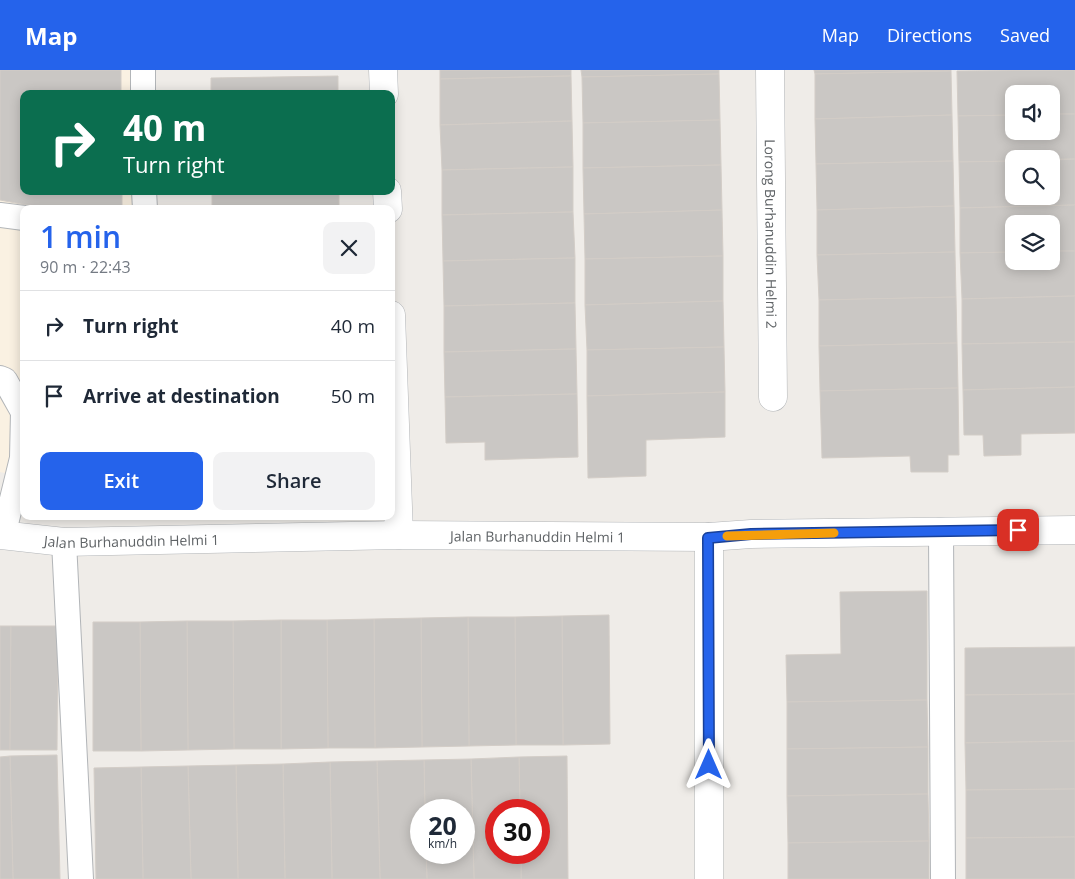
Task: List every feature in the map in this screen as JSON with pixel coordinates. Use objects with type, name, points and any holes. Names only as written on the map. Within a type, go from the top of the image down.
[{"type":"street","points":[[383,70],[384,90]]},
{"type":"street","name":"Lorong Burhanuddin Helmi 2","points":[[770,70],[774,396]]},
{"type":"street","points":[[395,425],[399,535]]},
{"type":"street","name":"Jalan Burhanuddin Helmi 1","points":[[1,536],[64,542],[399,535],[708,538],[751,534],[941,530],[1075,530]]},
{"type":"street","points":[[708,538],[709,879]]},
{"type":"lane","points":[[143,70],[143,90]]},
{"type":"lane","points":[[0,214],[20,217]]},
{"type":"lane","points":[[0,378],[5,380],[20,407]]},
{"type":"lane","points":[[1,536],[20,465]]},
{"type":"lane","points":[[941,530],[943,879]]},
{"type":"lane","points":[[64,542],[81,879]]},
{"type":"shaded area","points":[[0,70],[133,70],[134,90],[20,90],[20,195],[136,195],[136,205],[20,205],[20,476],[0,472]]},
{"type":"building","points":[[0,70],[121,70],[121,90],[20,90],[20,195],[122,195],[122,205],[26,205],[0,200]]},
{"type":"building","points":[[440,70],[571,70],[571,76],[440,79]]},
{"type":"building","points":[[581,70],[719,70],[719,74],[582,77]]},
{"type":"building","points":[[814,70],[951,70],[951,71],[815,74]]},
{"type":"building","points":[[1075,70],[1075,114],[1060,114],[1060,85],[1005,85],[1005,115],[958,116],[957,71]]},
{"type":"building","points":[[951,71],[952,115],[815,119],[815,74]]},
{"type":"building","points":[[719,74],[720,120],[583,123],[582,77]]},
{"type":"building","points":[[338,76],[338,90],[211,90],[211,78]]},
{"type":"building","points":[[571,76],[572,121],[440,125],[440,79]]},
{"type":"building","points":[[1060,114],[1075,114],[1075,159],[1060,159],[1060,150],[1005,150],[1005,161],[959,162],[958,116],[1005,115],[1005,140],[1060,140]]},
{"type":"building","points":[[952,115],[953,161],[816,164],[815,119]]},
{"type":"building","points":[[720,120],[721,165],[583,168],[583,123]]},
{"type":"building","points":[[572,121],[573,167],[442,170],[440,125]]},
{"type":"building","points":[[1075,159],[1075,205],[960,208],[959,162],[1005,161],[1005,205],[1060,205],[1060,160]]},
{"type":"building","points":[[953,161],[954,206],[817,210],[816,164]]},
{"type":"building","points":[[721,165],[722,210],[584,214],[583,168]]},
{"type":"building","points":[[573,167],[573,212],[442,215],[442,170]]},
{"type":"building","points":[[212,195],[339,195],[339,205],[212,205]]},
{"type":"building","points":[[1075,205],[1075,251],[1060,251],[1060,215],[1005,215],[1005,252],[960,253],[960,208]]},
{"type":"building","points":[[954,206],[955,252],[817,255],[817,210]]},
{"type":"building","points":[[722,210],[723,256],[585,259],[584,214]]},
{"type":"building","points":[[573,212],[575,258],[443,261],[442,215]]},
{"type":"building","points":[[1060,251],[1075,251],[1075,296],[962,299],[960,253],[1005,252],[1005,270],[1060,270]]},
{"type":"building","points":[[955,252],[956,297],[819,300],[817,255]]},
{"type":"building","points":[[723,256],[723,301],[585,305],[585,259]]},
{"type":"building","points":[[575,258],[575,303],[444,306],[443,261]]},
{"type":"building","points":[[1075,296],[1075,342],[962,344],[962,299]]},
{"type":"building","points":[[956,297],[957,343],[819,346],[819,300]]},
{"type":"building","points":[[723,301],[724,347],[587,350],[585,305]]},
{"type":"building","points":[[575,303],[576,349],[444,352],[444,306]]},
{"type":"building","points":[[1075,342],[1075,387],[963,390],[962,344]]},
{"type":"building","points":[[957,343],[958,388],[820,391],[819,346]]},
{"type":"building","points":[[724,347],[725,392],[587,396],[587,350]]},
{"type":"building","points":[[576,349],[577,394],[445,397],[444,352]]},
{"type":"building","points":[[1075,387],[1075,433],[1021,434],[1021,455],[984,456],[983,435],[964,435],[963,390]]},
{"type":"building","points":[[958,388],[959,455],[948,455],[948,472],[911,472],[910,456],[822,458],[820,391]]},
{"type":"building","points":[[725,392],[725,437],[646,440],[646,476],[588,478],[587,396]]},
{"type":"building","points":[[577,394],[578,457],[485,460],[485,442],[446,443],[445,397]]},
{"type":"building","points":[[927,591],[927,700],[787,702],[786,655],[841,654],[840,592]]},
{"type":"building","points":[[609,615],[610,744],[563,745],[562,616]]},
{"type":"building","points":[[562,616],[563,745],[516,745],[515,617]]},
{"type":"building","points":[[468,617],[515,617],[516,745],[469,746]]},
{"type":"building","points":[[468,617],[469,746],[422,747],[421,618]]},
{"type":"building","points":[[421,618],[422,747],[375,748],[374,619]]},
{"type":"building","points":[[374,619],[375,748],[328,748],[327,620]]},
{"type":"building","points":[[281,620],[327,620],[328,748],[281,749]]},
{"type":"building","points":[[281,620],[281,749],[234,749],[233,621]]},
{"type":"building","points":[[187,621],[233,621],[234,749],[188,750]]},
{"type":"building","points":[[187,621],[188,750],[141,751],[140,622]]},
{"type":"building","points":[[93,622],[140,622],[141,751],[93,751]]},
{"type":"building","points":[[0,626],[11,626],[10,750],[0,750]]},
{"type":"building","points":[[11,626],[58,626],[57,750],[10,750]]},
{"type":"building","points":[[1075,647],[1075,694],[965,695],[965,648]]},
{"type":"building","points":[[1075,694],[1075,741],[965,743],[965,695]]},
{"type":"building","points":[[927,700],[928,747],[787,749],[787,702]]},
{"type":"building","points":[[1075,741],[1075,789],[966,790],[965,743]]},
{"type":"building","points":[[928,747],[928,794],[787,796],[787,749]]},
{"type":"building","points":[[57,755],[60,879],[13,879],[10,756]]},
{"type":"building","points":[[10,756],[13,879],[0,879],[0,757]]},
{"type":"building","points":[[567,756],[568,879],[521,879],[521,864],[550,864],[550,799],[520,799],[519,757]]},
{"type":"building","points":[[519,757],[520,799],[485,799],[485,864],[521,864],[521,879],[474,879],[475,799],[472,799],[471,759]]},
{"type":"building","points":[[471,759],[472,799],[425,799],[424,760]]},
{"type":"building","points":[[424,760],[425,799],[410,799],[410,864],[426,864],[427,879],[380,879],[377,761]]},
{"type":"building","points":[[377,761],[380,879],[332,879],[330,762]]},
{"type":"building","points":[[330,762],[332,879],[285,879],[283,764]]},
{"type":"building","points":[[283,764],[285,879],[238,879],[236,765]]},
{"type":"building","points":[[236,765],[238,879],[191,879],[188,766]]},
{"type":"building","points":[[188,766],[191,879],[143,879],[141,767]]},
{"type":"building","points":[[141,767],[143,879],[96,879],[94,768]]},
{"type":"building","points":[[1075,789],[1075,837],[966,838],[966,790]]},
{"type":"building","points":[[928,794],[929,841],[788,843],[787,796]]},
{"type":"building","points":[[1075,837],[1075,879],[966,879],[966,838]]},
{"type":"building","points":[[929,841],[929,879],[788,879],[788,843]]},
{"type":"building","points":[[426,864],[474,864],[474,879],[427,879]]},
{"type":"slow traffic","points":[[727,536],[834,533]]},
{"type":"route","points":[[709,765],[708,538],[751,534],[1018,530]]}]
